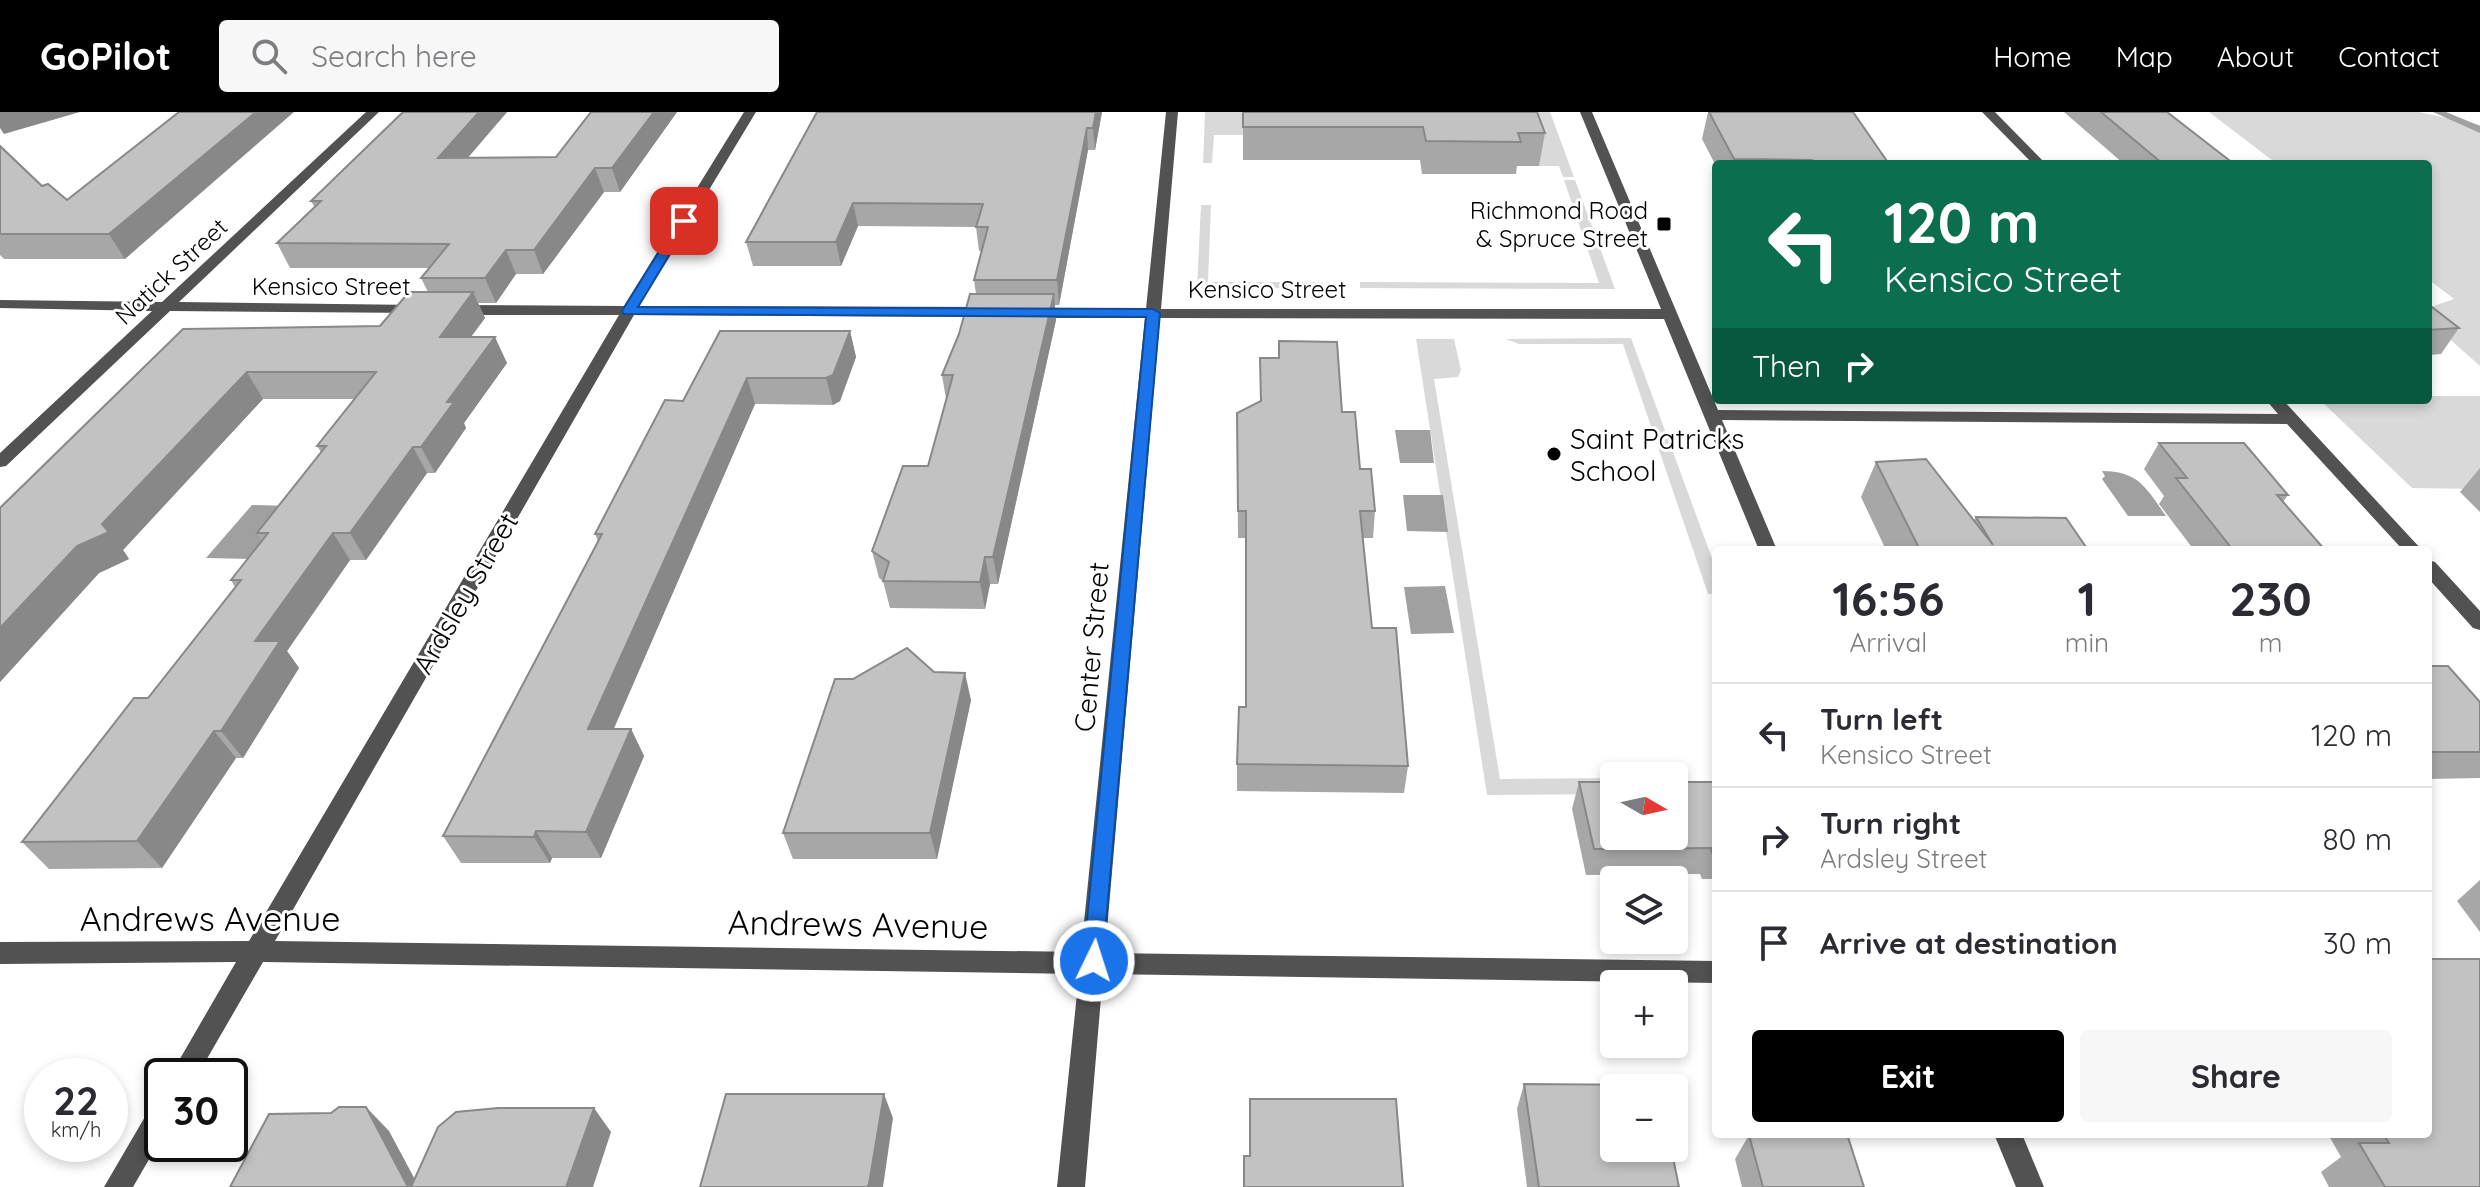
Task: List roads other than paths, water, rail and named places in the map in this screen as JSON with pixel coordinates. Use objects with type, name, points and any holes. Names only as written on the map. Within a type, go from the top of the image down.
[{"type":"street","name":"Natick Street","points":[[0,462],[373,112]]},
{"type":"street","name":"Ardsley Street","points":[[194,1058],[629,311],[750,112]]},
{"type":"street","name":"Center Street","points":[[1071,1187],[1172,112]]},
{"type":"street","points":[[1586,112],[1766,546]]},
{"type":"street","points":[[1988,112],[2036,160]]},
{"type":"street","name":"Kensico Street","points":[[0,304],[162,309],[1670,314]]},
{"type":"street","points":[[2278,404],[2409,546]]},
{"type":"street","points":[[1713,415],[2292,419]]},
{"type":"street","points":[[2432,570],[2480,623]]},
{"type":"street","name":"Andrews Avenue","points":[[0,953],[258,951],[1712,972]]},
{"type":"street","points":[[2010,1138],[2030,1187]]},
{"type":"street","points":[[118,1187],[144,1143]]},
{"type":"waterway","points":[[2438,112],[2480,130]]},
{"type":"place","name":"Richmond Road & Spruce Street","points":[[1664,224]]},
{"type":"place","name":"Saint Patricks School","points":[[1554,454]]}]
